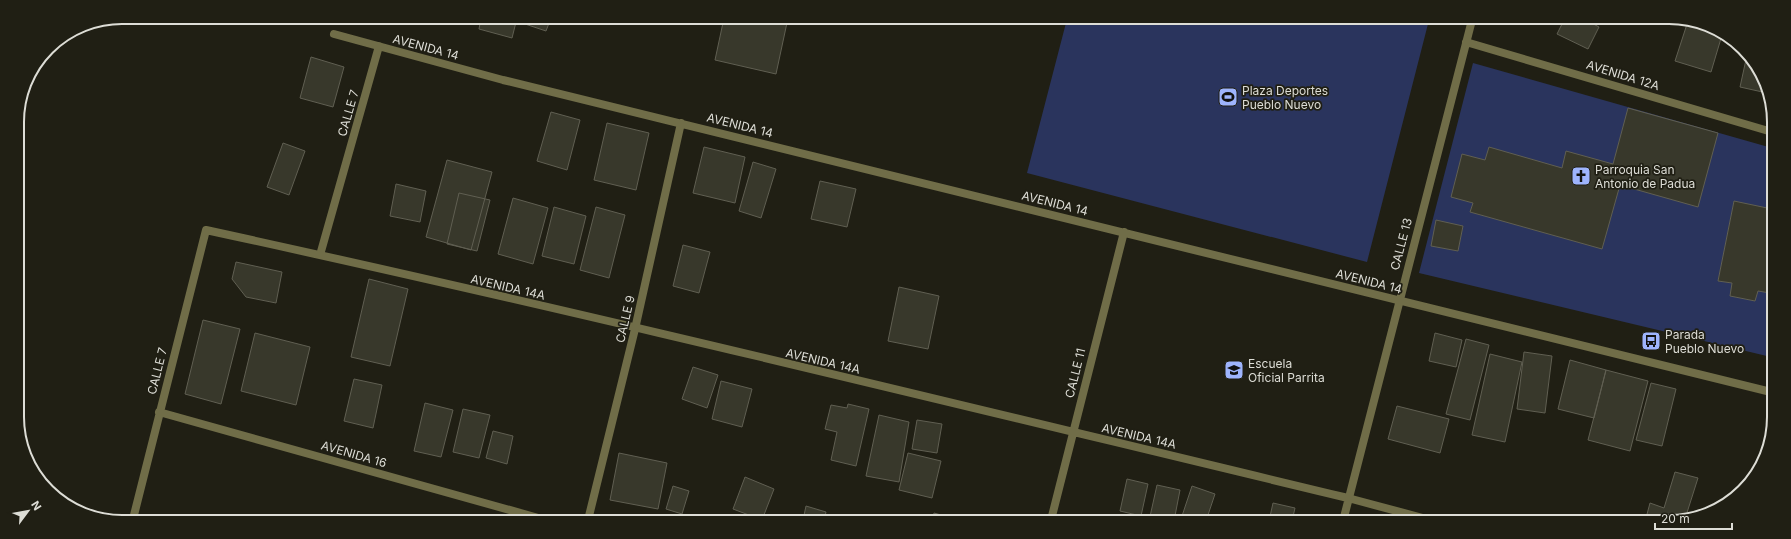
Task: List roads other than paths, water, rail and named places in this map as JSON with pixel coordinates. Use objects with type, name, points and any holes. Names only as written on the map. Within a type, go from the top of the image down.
[{"type":"street","name":"CALLE 13","points":[[1344,515],[1471,24]]},
{"type":"street","name":"AVENIDA 14","points":[[334,34],[504,80],[1767,391]]},
{"type":"street","name":"AVENIDA 12A","points":[[1466,42],[1767,131]]},
{"type":"street","name":"CALLE 7","points":[[320,255],[379,46]]},
{"type":"street","name":"CALLE 9","points":[[589,515],[635,329],[681,123]]},
{"type":"street","name":"CALLE 7","points":[[134,515],[206,230]]},
{"type":"street","name":"AVENIDA 14A","points":[[206,230],[320,255],[1073,432],[1348,498],[1412,515]]},
{"type":"street","name":"CALLE 11","points":[[1052,515],[1124,232]]},
{"type":"street","name":"AVENIDA 16","points":[[159,412],[528,515]]},
{"type":"place","name":"Plaza Deportes Pueblo Nuevo","points":[[1228,97]]},
{"type":"place","name":"Parroquia San Antonio de Padua","points":[[1581,176]]},
{"type":"place","name":"Parada Pueblo Nuevo","points":[[1651,341]]},
{"type":"place","name":"Escuela Oficial Parrita","points":[[1234,370]]}]
